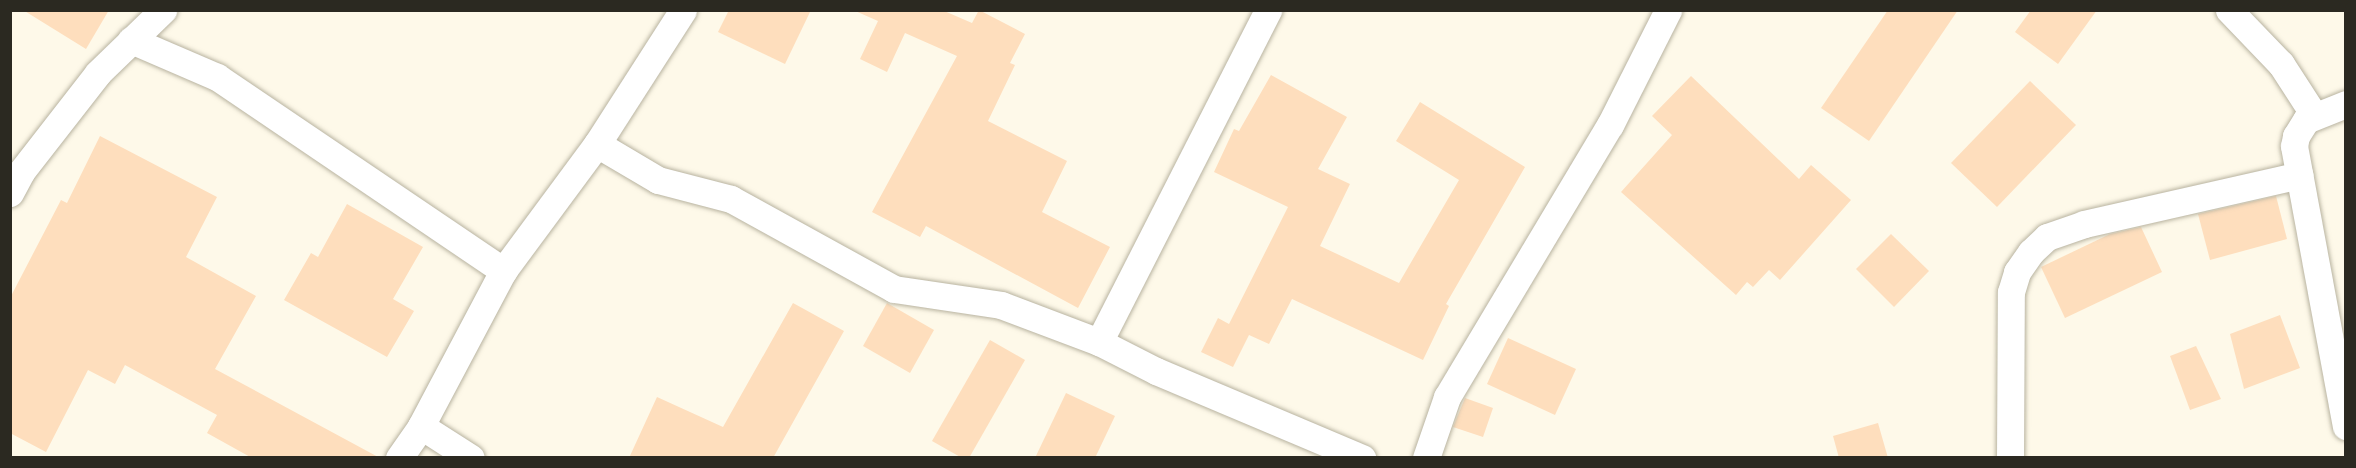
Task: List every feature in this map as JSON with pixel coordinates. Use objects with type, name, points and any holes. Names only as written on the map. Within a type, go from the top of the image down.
[{"type":"street","points":[[10,193],[21,172],[98,73],[164,10]]},
{"type":"street","points":[[399,458],[421,426],[503,271],[597,144],[683,10]]},
{"type":"street","points":[[1099,342],[1268,10]]},
{"type":"street","points":[[1426,458],[1447,397],[1610,125],[1668,10]]},
{"type":"street","points":[[2229,10],[2281,64],[2314,115]]},
{"type":"street","points":[[131,40],[217,77],[503,271]]},
{"type":"street","points":[[2346,104],[2314,115],[2296,136],[2299,175],[2346,426]]},
{"type":"street","points":[[597,144],[658,180],[731,198],[894,289],[1001,305],[1099,342],[1156,371],[1362,458]]},
{"type":"street","points":[[2010,458],[2011,292],[2017,272],[2031,252],[2047,237],[2084,224],[2299,175]]},
{"type":"street","points":[[421,426],[471,458]]},
{"type":"building","points":[[23,10],[109,10],[86,49]]},
{"type":"building","points":[[729,10],[811,10],[785,64],[718,32]]},
{"type":"building","points":[[853,10],[942,10],[972,23],[979,10],[1025,34],[1010,63],[1015,65],[988,121],[1067,161],[1042,212],[1110,247],[1078,308],[926,226],[920,237],[872,212],[957,56],[905,33],[887,72],[860,59],[878,21]]},
{"type":"building","points":[[1888,10],[1958,10],[1869,141],[1821,108]]},
{"type":"building","points":[[2031,10],[2097,10],[2058,64],[2015,32]]},
{"type":"building","points":[[1271,75],[1347,117],[1318,169],[1350,184],[1320,246],[1399,283],[1459,180],[1396,141],[1420,102],[1525,167],[1446,304],[1449,306],[1423,360],[1292,299],[1269,344],[1249,335],[1233,367],[1201,352],[1218,318],[1229,324],[1288,207],[1214,172],[1234,129],[1239,131]]},
{"type":"building","points":[[1691,76],[1799,179],[1811,165],[1851,200],[1780,280],[1769,270],[1753,287],[1747,282],[1736,295],[1621,192],[1672,135],[1652,116]]},
{"type":"building","points":[[2030,81],[2076,125],[1997,207],[1951,163]]},
{"type":"building","points":[[100,136],[217,197],[186,257],[256,296],[215,369],[380,458],[252,458],[207,433],[217,415],[125,365],[115,384],[88,370],[46,452],[10,433],[10,298],[61,200],[67,203]]},
{"type":"building","points":[[2276,196],[2287,239],[2210,260],[2198,214]]},
{"type":"building","points":[[347,204],[423,247],[393,299],[414,311],[387,357],[284,300],[311,253],[318,257]]},
{"type":"building","points":[[2141,227],[2162,272],[2065,318],[2041,267],[2110,234]]},
{"type":"building","points":[[1891,234],[1929,271],[1894,307],[1856,269]]},
{"type":"building","points":[[793,303],[844,331],[773,458],[629,458],[657,397],[723,427]]},
{"type":"building","points":[[887,303],[934,330],[910,373],[863,346]]},
{"type":"building","points":[[2280,315],[2300,368],[2244,389],[2230,334]]},
{"type":"building","points":[[1508,338],[1576,369],[1555,415],[1487,384]]},
{"type":"building","points":[[990,340],[1025,360],[969,458],[962,458],[932,441]]},
{"type":"building","points":[[2196,346],[2221,399],[2190,410],[2170,356]]},
{"type":"building","points":[[1066,393],[1115,416],[1095,458],[1035,458]]},
{"type":"building","points":[[1465,398],[1493,408],[1483,437],[1453,427]]},
{"type":"building","points":[[1878,423],[1888,458],[1839,458],[1833,436]]}]
